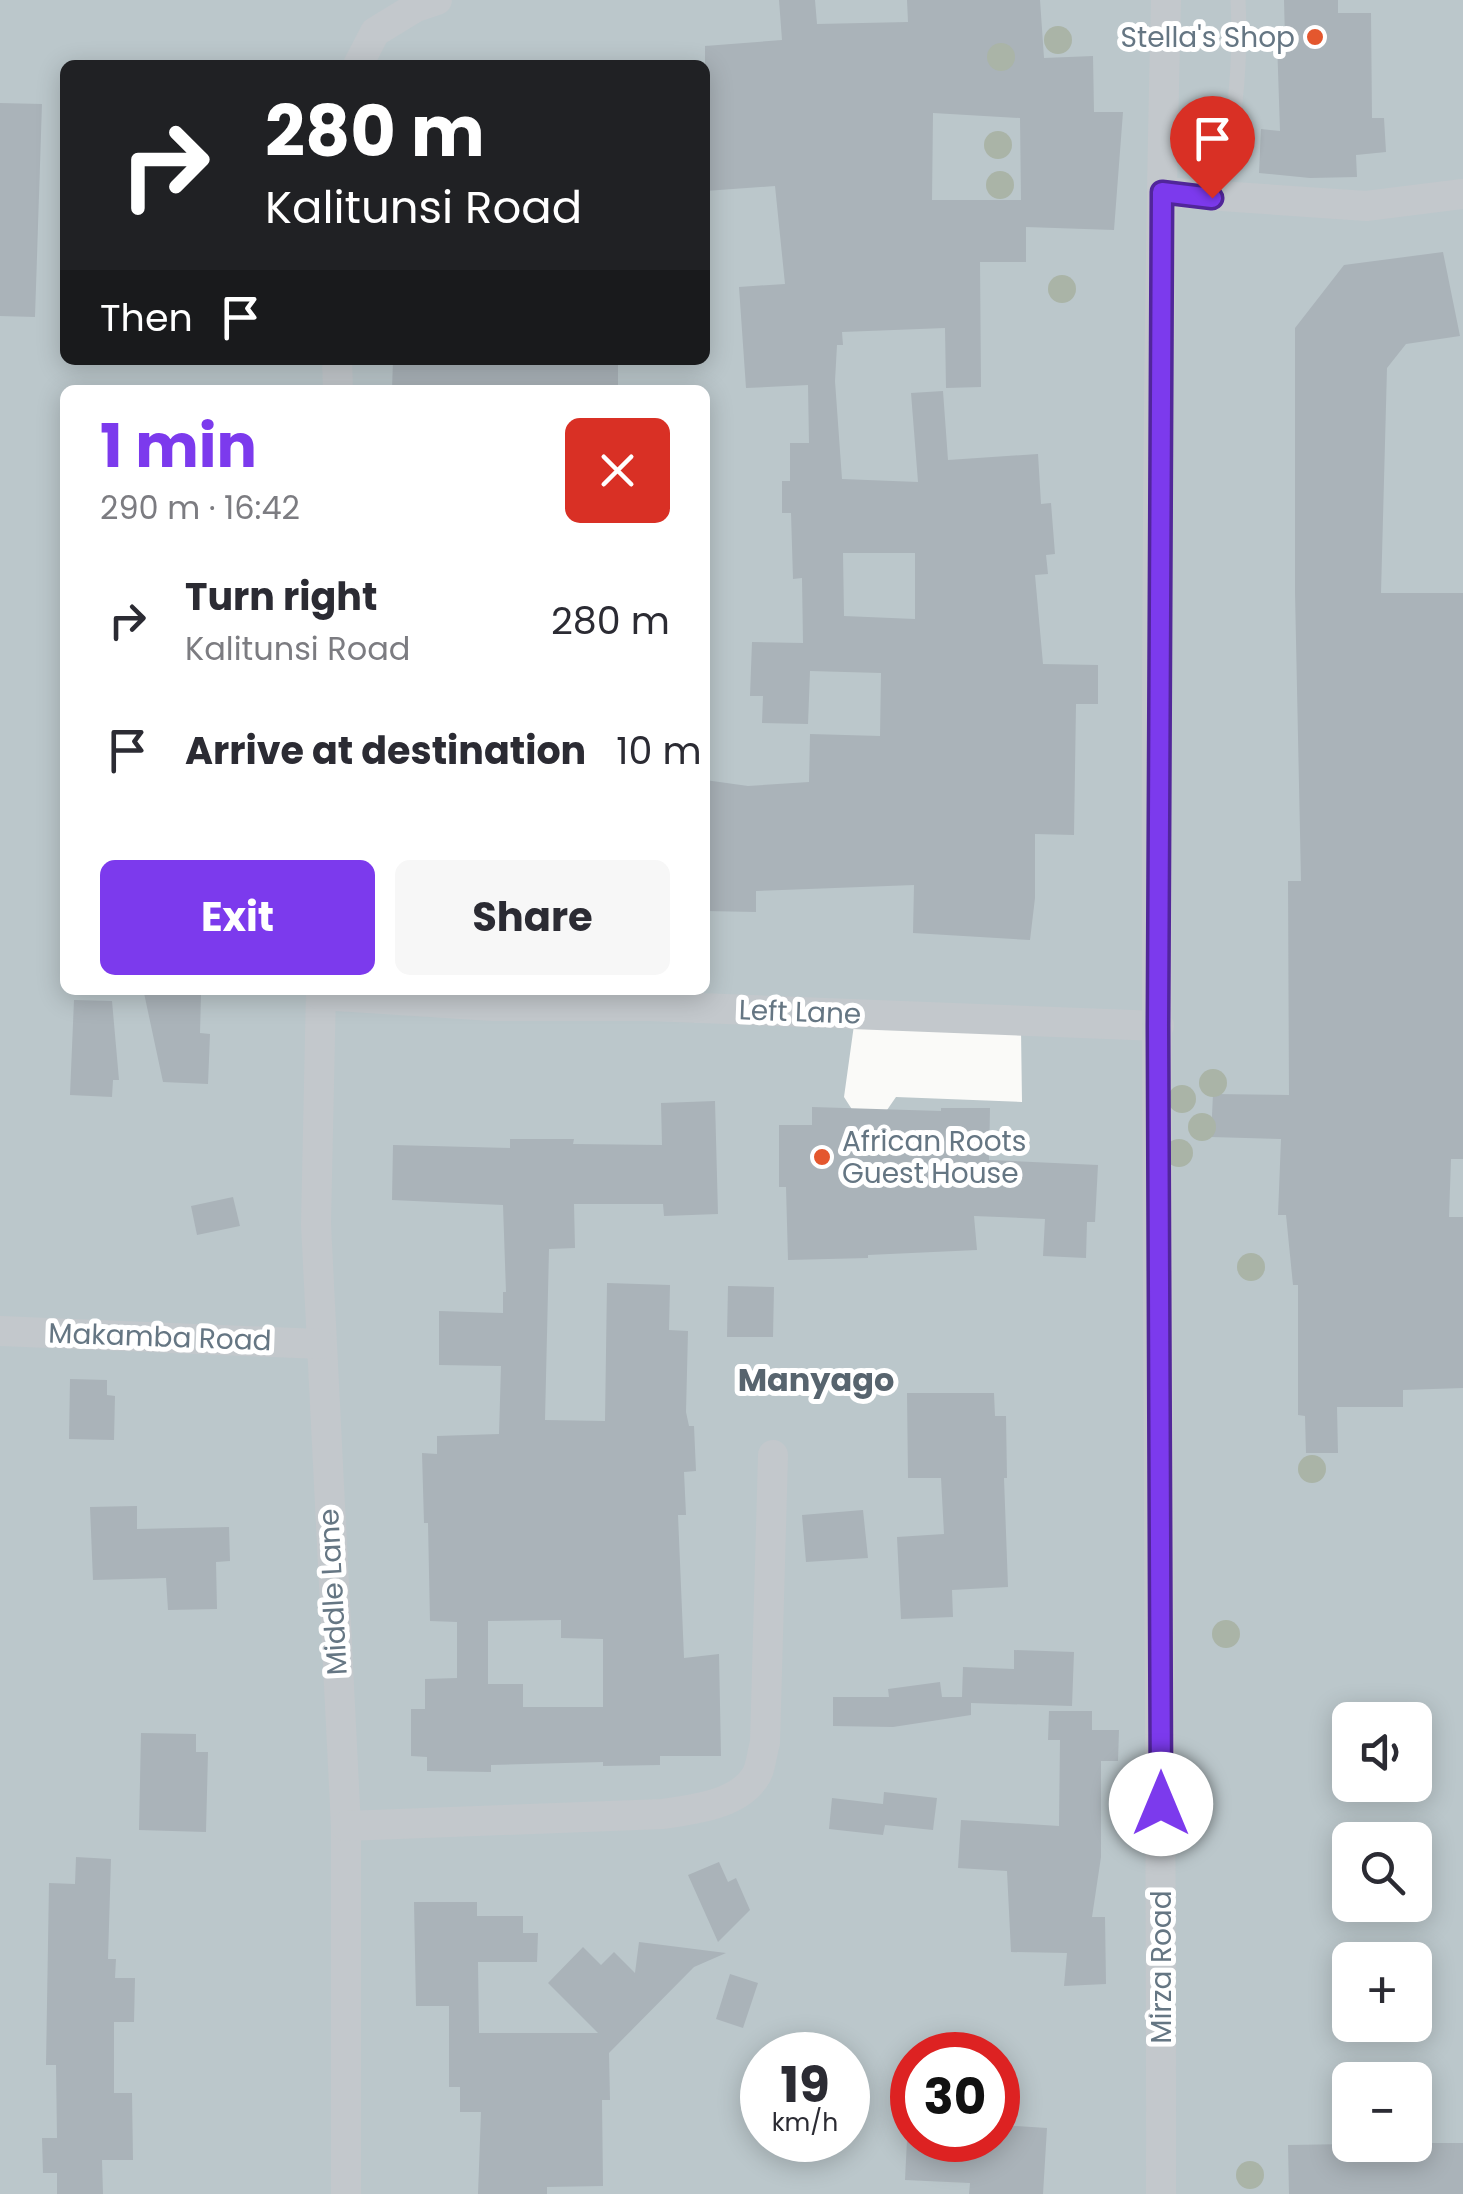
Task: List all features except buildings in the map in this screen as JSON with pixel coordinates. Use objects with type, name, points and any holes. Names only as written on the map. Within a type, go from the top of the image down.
[{"type":"street","name":"Mirza Road","points":[[1161,2194],[1158,1026],[1166,0]]},
{"type":"street","points":[[361,60],[375,32],[426,3]]},
{"type":"street","points":[[1162,192],[1366,206],[1463,194]]},
{"type":"street","name":"Middle Lane","points":[[321,995],[316,1224],[346,1826],[346,2194]]},
{"type":"street","name":"Left Lane","points":[[347,995],[492,1006],[649,1006],[1158,1026]]},
{"type":"street","name":"Makamba Road","points":[[0,1331],[320,1344]]},
{"type":"street","points":[[346,1826],[664,1814],[703,1807],[735,1795],[756,1775],[765,1743],[773,1456]]},
{"type":"lane","points":[[1212,198],[1221,176],[1230,122],[1240,34],[1238,0]]},
{"type":"shaded area","points":[[0,0],[1463,0],[1463,2194],[0,2194]],"holes":[[[854,1025],[1021,1031],[1022,1102],[896,1097],[869,1136],[844,1097]]]},
{"type":"place","name":"Stella's Shop","points":[[1315,37]]},
{"type":"place","name":"African Roots Guest House","points":[[822,1157]]},
{"type":"district","name":"Manyago","points":[[816,1379]]},
{"type":"route","points":[[1161,1804],[1158,1026],[1162,192],[1212,198]]}]
